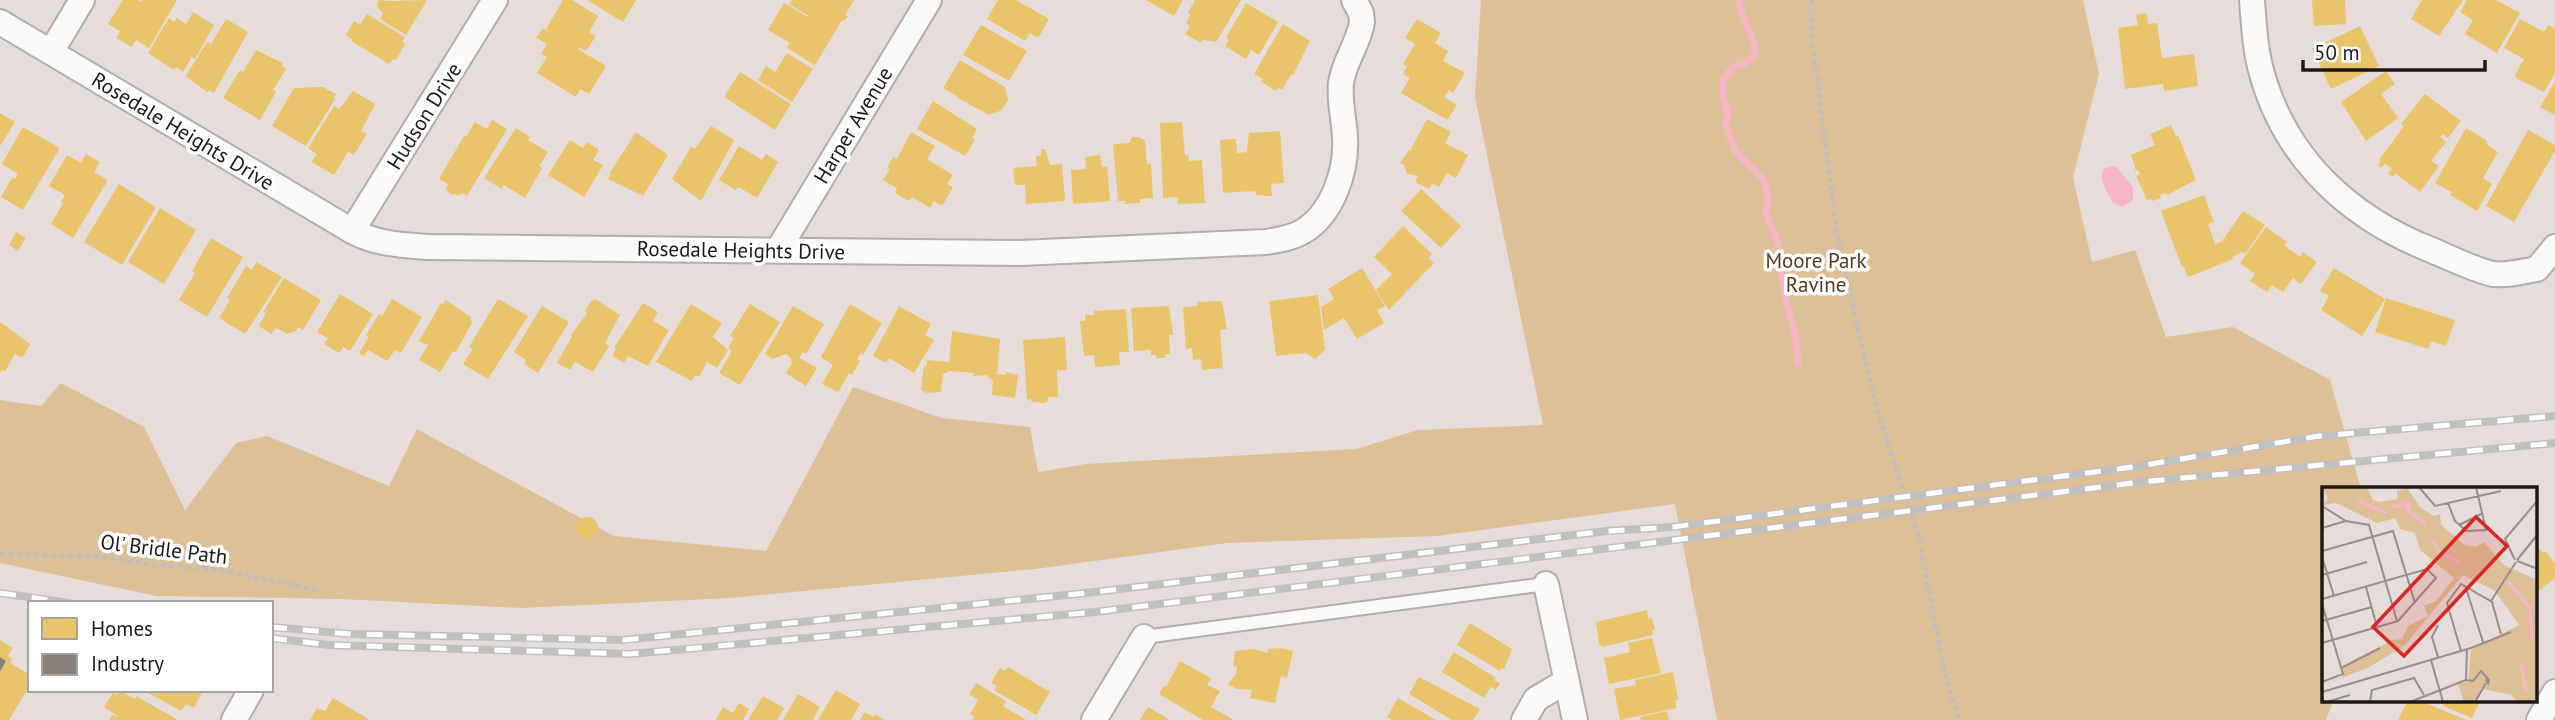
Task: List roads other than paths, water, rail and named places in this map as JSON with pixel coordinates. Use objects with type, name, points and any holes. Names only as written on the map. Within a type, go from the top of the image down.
[{"type":"street","points":[[51,52],[82,0]]},
{"type":"street","name":"Hudson Drive","points":[[352,231],[495,0]]},
{"type":"street","name":"Harper Avenue","points":[[778,250],[929,0]]},
{"type":"street","points":[[2252,0],[2260,64],[2271,100],[2294,145],[2320,179],[2358,212],[2423,247],[2494,274],[2537,269],[2555,247]]},
{"type":"street","name":"Rosedale Heights Drive","points":[[0,22],[352,231],[385,244],[428,247],[1020,253],[1266,242],[1302,232],[1324,213],[1339,181],[1345,138],[1340,100],[1341,81],[1344,66],[1361,30],[1357,6]]},
{"type":"street","points":[[1545,584],[1575,720]]},
{"type":"street","points":[[1094,720],[1143,637]]},
{"type":"street","points":[[1524,720],[1536,699],[1565,682]]},
{"type":"street","points":[[234,720],[250,692]]},
{"type":"street","points":[[2539,720],[2555,692]]},
{"type":"lane","points":[[1143,637],[1545,584]]},
{"type":"waterway","points":[[1739,0],[1755,56],[1732,68],[1723,81],[1723,97],[1728,112],[1726,127],[1736,152],[1761,176],[1766,186],[1766,213],[1777,241],[1785,298],[1795,332],[1798,363]]},
{"type":"railway","points":[[273,627],[350,634],[623,640],[1086,593],[1607,531],[1672,527],[2133,467],[2319,436],[2555,416]]},
{"type":"railway","points":[[273,638],[329,645],[630,654],[1095,612],[2141,482],[2555,443]]},
{"type":"railway","points":[[0,593],[55,601]]},
{"type":"park label","name":"Moore Park Ravine","points":[[1816,272]]}]
